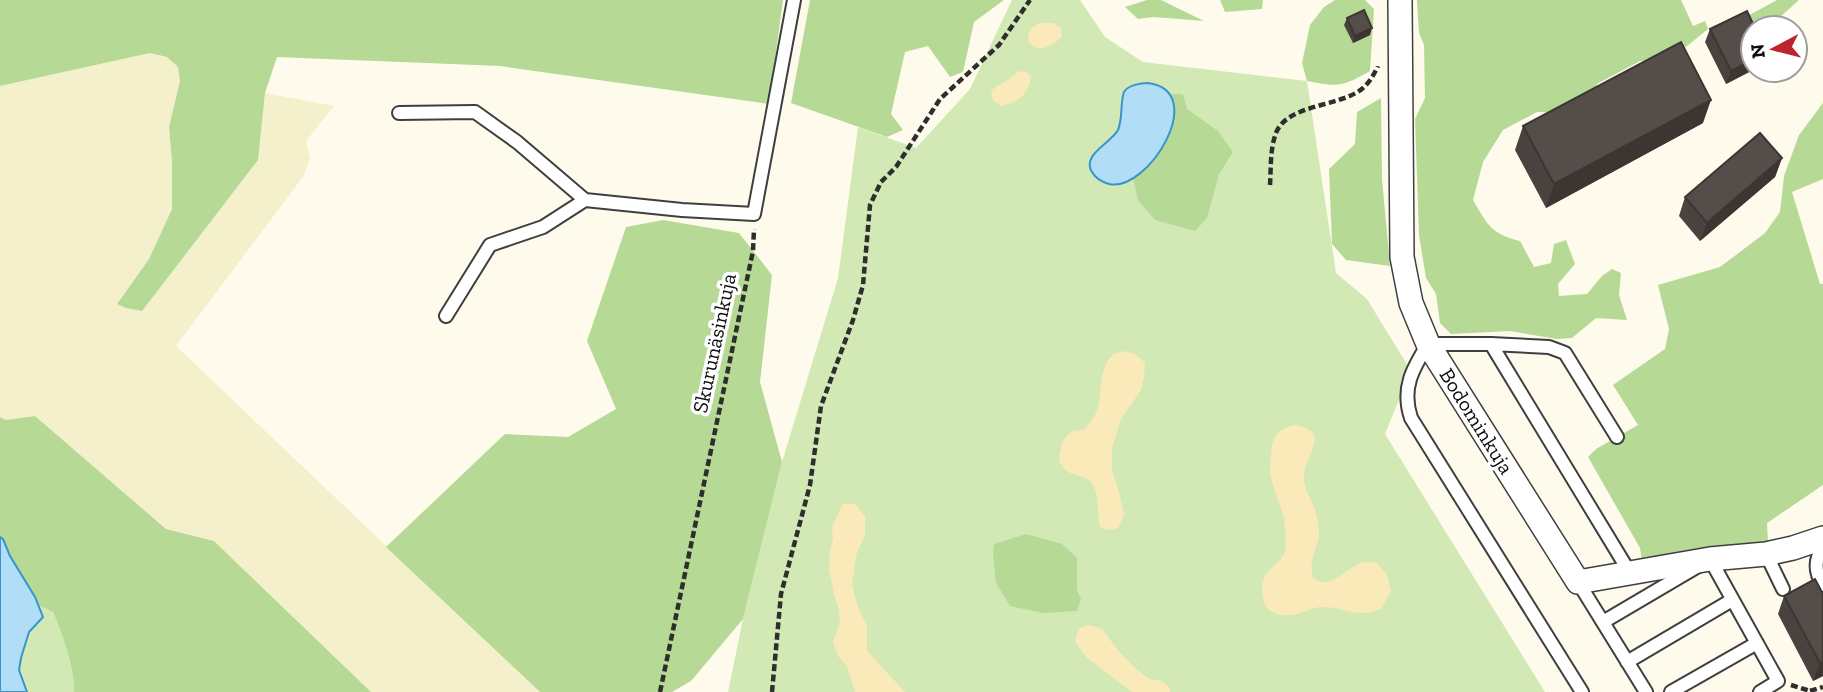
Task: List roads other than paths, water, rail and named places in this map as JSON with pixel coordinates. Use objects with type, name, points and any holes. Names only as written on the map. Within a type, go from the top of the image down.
[{"type":"street","name":"Bodominkuja","points":[[1400,0],[1402,257],[1412,303],[1428,344],[1578,582]]},
{"type":"street","points":[[1578,582],[1710,559],[1766,554],[1823,538]]},
{"type":"lane","points":[[399,113],[475,113],[517,142],[585,200],[754,214],[794,0]]},
{"type":"lane","points":[[446,316],[490,245],[543,227],[585,200]]},
{"type":"lane","points":[[1582,692],[1411,418],[1407,405],[1411,371],[1428,344],[1549,347],[1565,353],[1617,437]]},
{"type":"lane","points":[[1491,344],[1630,573]]},
{"type":"lane","points":[[1823,545],[1816,560],[1818,577],[1823,586]]},
{"type":"lane","points":[[1766,554],[1783,589]]},
{"type":"lane","points":[[1603,622],[1710,559],[1778,681],[1760,692]]},
{"type":"lane","points":[[1578,582],[1646,692]]},
{"type":"lane","points":[[1628,662],[1732,600]]},
{"type":"lane","points":[[1671,692],[1756,643]]},
{"type":"water","points":[[1148,83],[1166,90],[1174,103],[1173,121],[1166,140],[1155,158],[1140,173],[1124,183],[1104,182],[1092,172],[1090,160],[1118,130],[1124,92],[1132,86]]},
{"type":"water","points":[[0,537],[35,597],[43,617],[29,632],[21,658],[19,670],[27,692],[0,692]]}]
